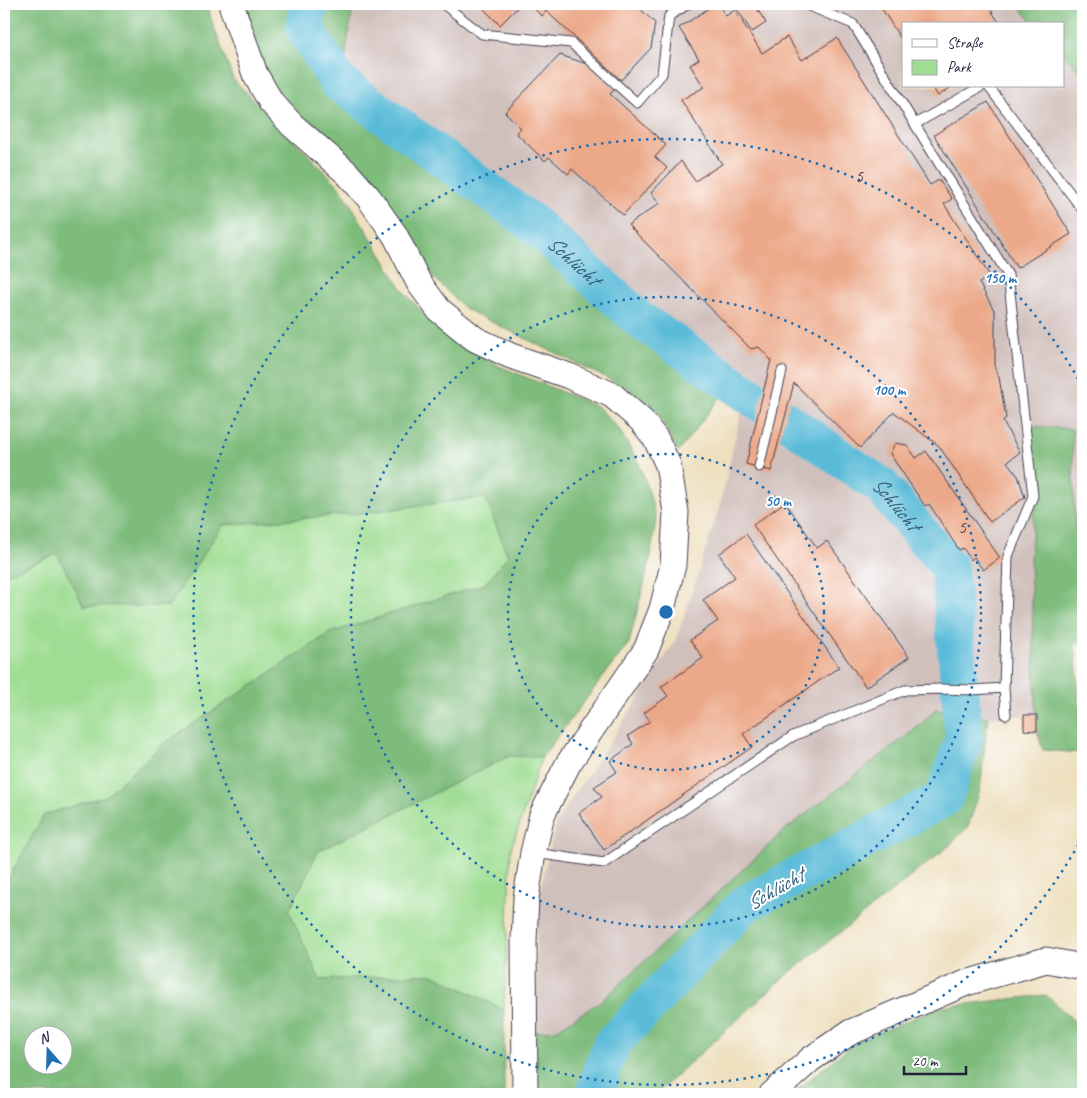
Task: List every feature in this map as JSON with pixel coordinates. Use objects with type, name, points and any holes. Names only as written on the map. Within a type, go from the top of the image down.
[{"type":"main road","points":[[231,4],[255,74],[271,102],[292,125],[347,174],[369,198],[395,236],[419,283],[439,310],[475,339],[510,356],[570,376],[612,395],[642,421],[656,439],[668,465],[676,512],[673,565],[662,609],[646,650],[568,764],[542,815],[533,853],[526,898],[524,932],[525,1094]]},
{"type":"main road","points":[[772,1094],[811,1059],[849,1033],[966,983],[1046,960],[1083,967]]},
{"type":"lane","points":[[442,4],[482,34],[571,43],[637,103],[662,74],[669,16],[688,4]]},
{"type":"lane","points":[[804,4],[853,24],[1008,276],[1033,496],[1008,556],[1004,688],[1006,716]]},
{"type":"lane","points":[[915,124],[978,88]]},
{"type":"lane","points":[[990,88],[1083,210]]},
{"type":"lane","points":[[759,468],[782,371]]},
{"type":"lane","points":[[533,853],[604,863],[793,736],[905,690],[1004,688]]},
{"type":"shaded area","points":[[353,4],[1016,4],[1033,22],[902,22],[902,88],[1064,88],[1064,55],[1083,75],[1083,534],[1075,532],[1072,429],[1036,487],[1030,559],[1037,715],[988,717],[935,710],[919,726],[785,830],[604,999],[556,1030],[535,1032],[537,901],[557,820],[677,638],[719,508],[748,382],[344,66]]},
{"type":"green space","points":[[4,4],[208,4],[211,19],[233,79],[340,187],[404,292],[441,333],[499,366],[598,407],[619,429],[640,466],[649,492],[656,519],[650,560],[629,643],[542,757],[509,756],[318,851],[289,911],[320,980],[432,974],[504,1010],[504,1094],[4,1093],[4,887],[44,815],[106,796],[162,745],[330,633],[485,584],[508,556],[485,497],[362,513],[223,525],[169,606],[84,606],[57,554],[4,575]]},
{"type":"green space","points":[[235,4],[353,4],[344,66],[563,234],[731,383],[678,452],[658,413],[625,387],[465,309],[433,277],[366,178],[292,111],[266,77]]},
{"type":"green space","points":[[1016,4],[1083,4],[1083,75],[1064,55],[1064,22],[1033,22]]},
{"type":"green space","points":[[1029,426],[1072,429],[1075,531],[1083,534],[1083,648],[1075,639],[1082,753],[1043,750],[1037,731],[1030,559],[1036,487]]},
{"type":"green space","points":[[486,497],[508,556],[485,584],[330,633],[162,745],[106,796],[44,815],[4,887],[4,575],[57,553],[168,606],[223,525],[362,513]]},
{"type":"green space","points":[[935,709],[988,717],[980,790],[968,827],[949,846],[784,977],[656,1094],[537,1094],[535,1032],[556,1030],[604,999],[785,830],[919,726]]},
{"type":"green space","points":[[509,756],[542,757],[511,849],[504,1010],[432,974],[319,980],[288,911],[318,851]]},
{"type":"green space","points":[[1046,995],[1083,1029],[1083,1094],[792,1094],[854,1043],[940,1007]]},
{"type":"building","points":[[479,4],[521,4],[500,25]]},
{"type":"building","points":[[529,4],[635,4],[655,23],[651,48],[621,80],[546,11],[542,16]]},
{"type":"building","points":[[715,4],[718,4],[726,16],[735,10],[762,53],[787,37],[802,60],[837,38],[930,185],[939,180],[952,199],[944,204],[990,276],[979,283],[995,312],[995,369],[999,377],[1006,418],[1003,422],[1020,452],[1007,462],[1018,476],[1025,497],[990,522],[939,446],[894,412],[860,448],[794,383],[771,471],[746,464],[771,360],[759,347],[751,349],[628,225],[660,203],[651,193],[681,161],[695,181],[722,164],[681,100],[704,87],[690,65],[699,59],[679,28]]},
{"type":"building","points":[[739,4],[754,4],[766,23],[752,32],[735,6]]},
{"type":"building","points":[[883,4],[987,4],[999,22],[902,22],[902,40],[880,6]]},
{"type":"building","points":[[560,55],[584,63],[585,61],[615,89],[610,94],[666,145],[655,157],[667,168],[623,215],[572,169],[568,174],[549,157],[545,161],[516,133],[521,128],[505,112]]},
{"type":"building","points":[[933,88],[950,88],[938,96]]},
{"type":"building","points":[[988,102],[1071,234],[1017,268],[934,135]]},
{"type":"building","points":[[895,443],[907,445],[916,458],[926,451],[1000,558],[983,570],[974,557],[971,560],[963,548],[959,550],[929,504],[925,506],[890,454]]},
{"type":"building","points":[[785,502],[817,548],[827,541],[909,657],[866,687],[753,525]]},
{"type":"building","points":[[746,534],[839,667],[743,734],[752,747],[604,850],[579,813],[602,797],[594,787],[617,772],[610,761],[633,744],[628,736],[650,721],[644,713],[668,696],[661,687],[703,658],[690,640],[718,621],[703,600],[735,577],[719,554]]},
{"type":"building","points":[[1024,715],[1037,715],[1037,731],[1024,730]]},
{"type":"waterway","name":"Schlücht","points":[[310,4],[304,27],[338,82],[531,222],[640,320],[881,486],[949,567],[964,737],[944,798],[745,904],[611,1045],[594,1094]]}]
